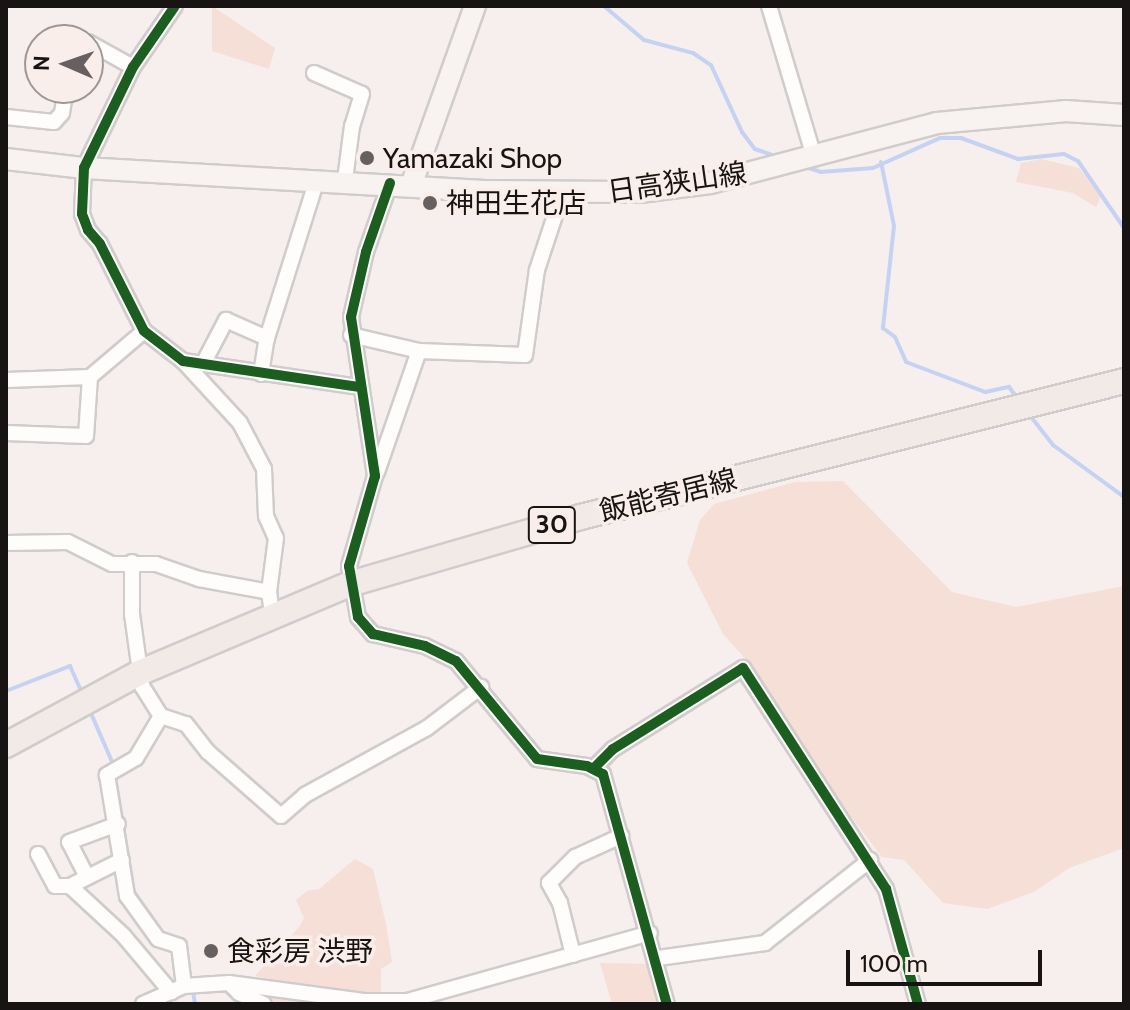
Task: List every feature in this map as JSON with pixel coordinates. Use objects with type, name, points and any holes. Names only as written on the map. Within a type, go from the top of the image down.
[{"type":"main road","points":[[412,183],[475,6]]},
{"type":"main road","name":"日高狭山線","points":[[6,159],[84,168],[412,183],[562,194],[671,188],[778,166],[937,123],[995,114],[1124,115]]},
{"type":"main road","name":"飯能寄居線","points":[[6,745],[270,602],[350,584],[581,517],[1124,381]]},
{"type":"street","points":[[6,543],[68,542],[112,564],[132,562],[270,602],[276,538],[266,516],[264,469],[240,423],[183,361],[144,331],[82,214],[84,168],[133,67],[175,6]]},
{"type":"street","points":[[769,6],[809,158]]},
{"type":"street","points":[[104,52],[133,67]]},
{"type":"street","points":[[314,73],[362,94],[345,180]]},
{"type":"street","points":[[6,117],[54,122],[62,113],[63,104]]},
{"type":"street","points":[[261,374],[267,338],[317,179]]},
{"type":"street","points":[[375,476],[351,335],[366,252],[390,183]]},
{"type":"street","points":[[351,335],[419,351],[525,355],[537,270],[562,194]]},
{"type":"street","points":[[203,364],[226,320],[267,338]]},
{"type":"street","points":[[6,380],[90,377],[144,331]]},
{"type":"street","points":[[419,351],[375,476],[349,566],[358,617],[373,634],[425,646],[456,661],[481,687],[537,759],[594,768],[607,781],[658,958],[667,1004]]},
{"type":"street","points":[[183,361],[360,387]]},
{"type":"street","points":[[6,433],[86,436],[90,377]]},
{"type":"street","points":[[132,562],[139,673],[161,716],[186,724],[208,752],[281,816],[305,795],[427,728],[481,687]]},
{"type":"street","points":[[594,768],[613,749],[743,668],[886,889],[918,1004]]},
{"type":"street","points":[[161,716],[136,758],[112,772],[127,896],[158,939],[179,946],[178,989]]},
{"type":"street","points":[[87,877],[69,842],[118,824]]},
{"type":"street","points":[[573,955],[560,903],[549,883],[575,857],[621,836]]},
{"type":"street","points":[[38,854],[55,886],[70,886],[122,860]]},
{"type":"street","points":[[658,958],[765,943],[870,860]]},
{"type":"street","points":[[70,886],[178,989]]},
{"type":"street","points":[[143,1004],[178,989],[229,983],[390,1003],[650,933]]},
{"type":"street","points":[[229,983],[239,993],[264,1004]]},
{"type":"shaded area","points":[[212,6],[275,48],[269,69],[212,51]]},
{"type":"shaded area","points":[[1041,159],[1079,168],[1101,197],[1096,207],[1073,193],[1016,182],[1021,163]]},
{"type":"shaded area","points":[[843,481],[952,592],[1016,607],[1124,586],[1124,848],[1069,868],[1034,892],[987,909],[943,903],[904,860],[882,857],[849,814],[751,665],[723,634],[687,563],[700,520],[714,504],[795,482]]},
{"type":"shaded area","points":[[355,859],[373,869],[386,924],[392,962],[381,969],[381,992],[346,995],[255,976],[304,918],[296,900],[307,891],[319,889]]},
{"type":"shaded area","points":[[600,963],[653,964],[662,1004],[612,1004]]},
{"type":"shaded area","points":[[274,994],[344,1004],[278,1004],[268,999]]},
{"type":"waterway","points":[[604,6],[644,40],[693,53],[711,65],[742,132],[755,149],[778,157]]},
{"type":"waterway","points":[[805,167],[821,172],[873,168],[940,138],[961,138],[1018,159],[1064,154],[1078,161],[1124,228]]},
{"type":"waterway","points":[[881,162],[894,226],[883,328],[895,337],[906,362],[985,392],[1009,387],[1018,399]]},
{"type":"waterway","points":[[1028,413],[1053,445],[1124,497]]},
{"type":"waterway","points":[[6,691],[70,666],[83,695]]},
{"type":"waterway","points":[[90,711],[113,764],[134,892],[156,924]]},
{"type":"waterway","points":[[193,991],[195,1004]]},
{"type":"cycle path","points":[[175,6],[133,67],[84,168],[82,214],[88,230],[100,244],[144,331],[183,361],[360,387]]},
{"type":"cycle path","points":[[390,183],[366,252],[351,317],[375,476],[349,566],[358,617],[373,634],[425,646],[456,661],[537,759],[587,766],[603,774],[667,1004]]},
{"type":"cycle path","points":[[594,768],[613,749],[743,668],[886,889],[918,1004]]},
{"type":"place","name":"Yamazaki Shop","points":[[367,158]]},
{"type":"place","name":"神田生花店","points":[[430,203]]},
{"type":"place","name":"食彩房 渋野","points":[[211,951]]}]
